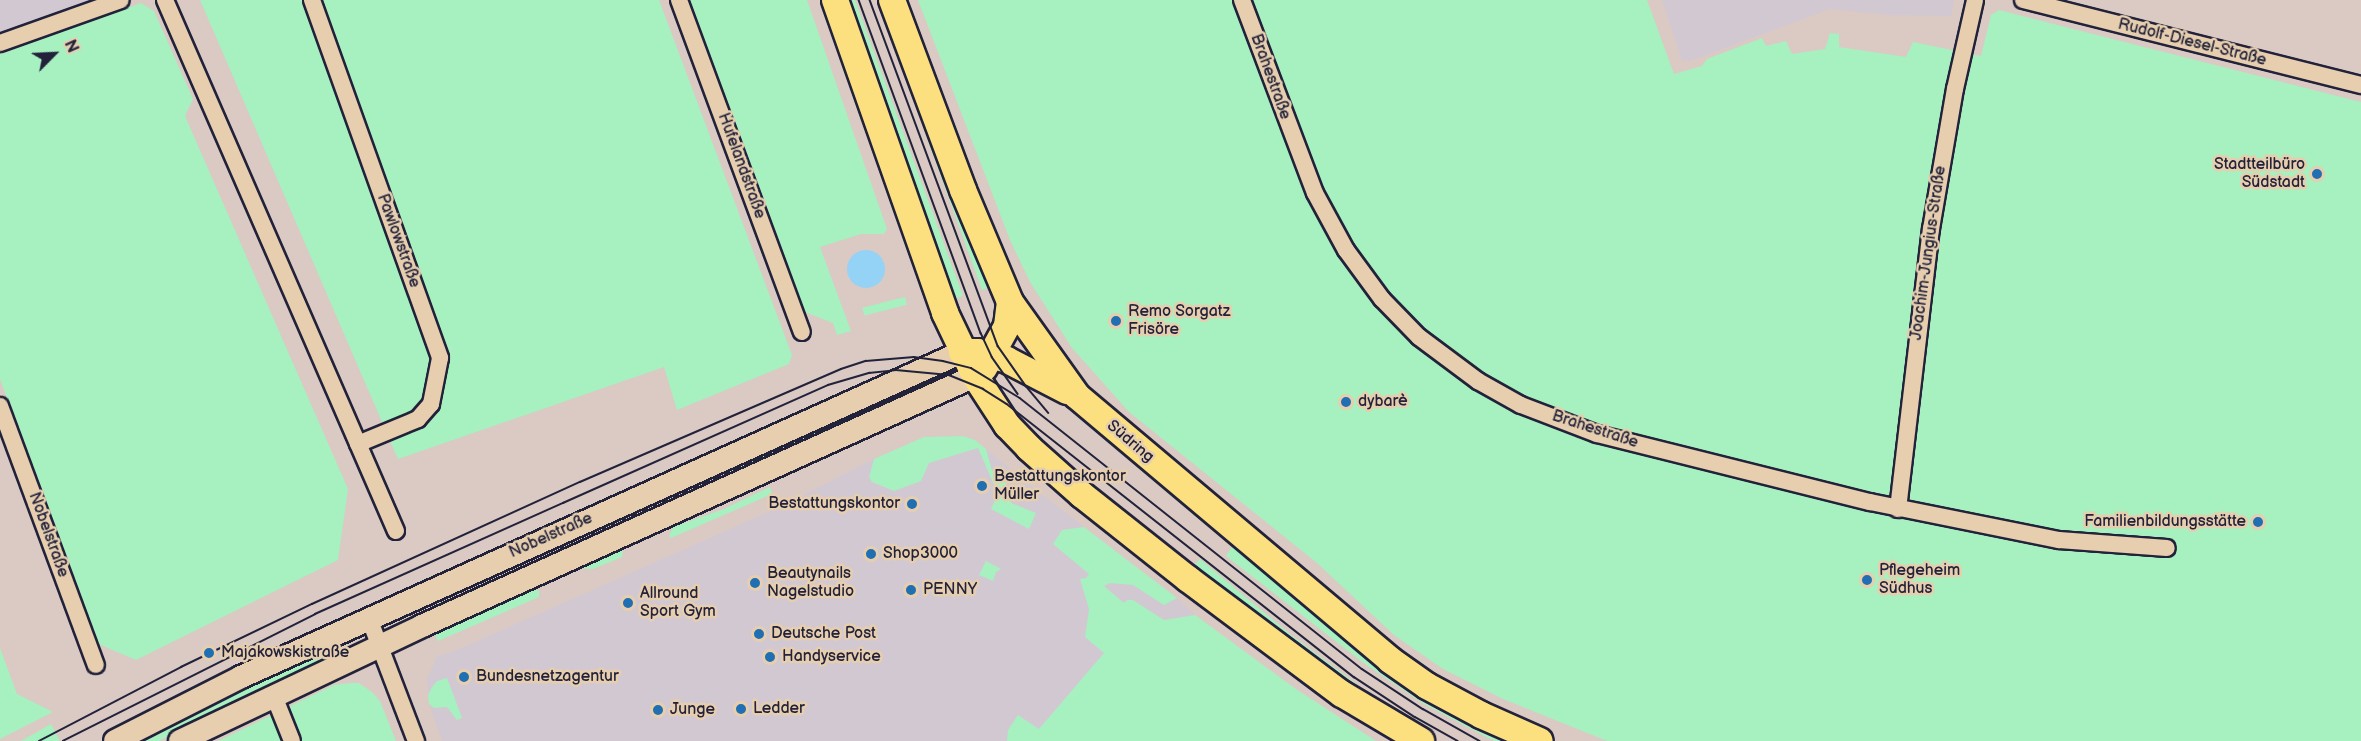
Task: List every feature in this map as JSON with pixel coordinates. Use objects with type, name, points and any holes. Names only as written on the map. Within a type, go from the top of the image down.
[{"type":"main road","points":[[835,0],[945,313],[975,376],[1007,425],[1029,448],[1082,495],[1342,694],[1421,741]]},
{"type":"main road","name":"Südring","points":[[892,0],[963,190],[1010,302],[1077,396],[1390,660],[1427,686],[1463,706],[1540,741]]},
{"type":"main road","name":"Nobelstraße","points":[[180,741],[380,646],[975,376],[992,357],[1007,326],[1010,302]]},
{"type":"main road","points":[[962,352],[992,357],[1032,371],[1077,396]]},
{"type":"main road","name":"Nobelstraße","points":[[115,741],[241,677],[369,618],[962,352]]},
{"type":"street","points":[[0,43],[121,0]]},
{"type":"street","points":[[165,0],[396,531]]},
{"type":"street","name":"Pawlowstraße","points":[[312,0],[440,358],[431,404],[418,419],[358,444]]},
{"type":"street","name":"Hufelandstraße","points":[[679,0],[802,333]]},
{"type":"street","name":"Brahestraße","points":[[1242,0],[1296,146],[1316,194],[1341,242],[1382,298],[1419,337],[1478,381],[1521,405],[1597,434],[1898,509],[2059,540],[2168,548]]},
{"type":"street","name":"Joachim-Jungius-Straße","points":[[1898,509],[1930,229],[1955,88],[1976,0]]},
{"type":"street","name":"Rudolf-Diesel-Straße","points":[[2023,0],[2361,85]]},
{"type":"street","name":"Nobelstraße","points":[[0,406],[96,665]]},
{"type":"street","points":[[369,618],[416,741]]},
{"type":"street","points":[[274,696],[292,741]]},
{"type":"shaded area","points":[[0,0],[121,0],[0,43]]},
{"type":"shaded area","points":[[1662,0],[1954,0],[1951,16],[1889,15],[1830,9],[1690,61],[1682,60]]},
{"type":"shaded area","points":[[963,436],[975,440],[1033,488],[1177,598],[1195,615],[1164,620],[1028,741],[442,741],[429,704],[427,679],[437,656],[455,651],[784,505],[874,459],[924,437]]},
{"type":"green space","points":[[200,0],[659,0],[792,355],[789,364],[677,410],[664,367],[398,459]]},
{"type":"green space","points":[[687,0],[807,0],[887,229],[884,234],[861,234],[820,247],[851,331],[837,335],[833,323],[802,311]]},
{"type":"green space","points":[[848,0],[855,0],[963,296],[955,299]]},
{"type":"green space","points":[[877,0],[884,0],[991,287],[982,290]]},
{"type":"green space","points":[[918,0],[1647,0],[1674,74],[1702,66],[1707,59],[1762,38],[1766,46],[1786,41],[1792,54],[1825,49],[1830,33],[1839,34],[1839,47],[1906,57],[1913,42],[1981,56],[1991,15],[1999,10],[2361,102],[2361,741],[1607,741],[1503,699],[1443,669],[1394,635],[1317,563],[1129,412],[1072,348],[1030,282],[1010,240]]},
{"type":"green space","points":[[141,3],[154,11],[193,99],[185,116],[348,489],[338,560],[136,660],[96,643],[0,379],[0,54]]},
{"type":"green space","points":[[905,297],[907,305],[864,315],[862,308]]},
{"type":"green space","points":[[910,387],[914,394],[789,450],[786,441]]},
{"type":"green space","points":[[963,436],[975,440],[986,449],[992,471],[1002,468],[1011,503],[1036,513],[1029,529],[991,509],[998,494],[978,448],[929,463],[921,481],[894,491],[872,482],[869,477],[874,459],[924,437]]},
{"type":"green space","points":[[770,447],[773,455],[729,475],[725,472],[726,467]]},
{"type":"green space","points":[[770,487],[772,494],[671,538],[669,536],[673,527],[724,509]]},
{"type":"green space","points":[[1084,527],[1177,598],[1164,605],[1133,585],[1110,583],[1104,586],[1124,603],[1127,600],[1133,600],[1164,620],[1195,615],[1296,689],[1376,741],[1007,741],[1008,730],[1018,715],[1039,729],[1104,653],[1085,637],[1089,609],[1080,579],[1086,578],[1089,574],[1053,544],[1062,530]]},
{"type":"green space","points":[[617,546],[623,550],[622,557],[593,569],[578,568],[580,562]]},
{"type":"green space","points":[[1232,547],[1331,626],[1519,741],[1495,741],[1424,704],[1365,664],[1226,556]]},
{"type":"green space","points":[[1200,559],[1290,634],[1367,692],[1327,669],[1191,569]]},
{"type":"green space","points":[[986,561],[1001,569],[996,572],[993,581],[979,575]]},
{"type":"green space","points":[[528,586],[539,591],[539,597],[438,641],[432,629]]},
{"type":"green space","points":[[342,641],[346,648],[159,741],[139,741]]},
{"type":"green space","points":[[0,648],[17,694],[53,712],[0,739]]},
{"type":"green space","points":[[447,678],[462,718],[457,720],[447,707],[434,708],[429,704],[428,695],[432,687],[437,681]]},
{"type":"green space","points":[[359,683],[380,701],[396,741],[218,741],[334,685]]},
{"type":"green space","points":[[51,724],[60,741],[21,741]]},
{"type":"water","points":[[866,250],[879,256],[885,269],[879,282],[866,288],[853,282],[847,269],[853,256]]},
{"type":"tram line","points":[[859,0],[981,333],[992,357],[1018,394]]},
{"type":"tram line","points":[[870,0],[998,346],[1026,386],[1049,413]]},
{"type":"tram line","points":[[39,741],[181,667],[312,604],[580,482],[841,369],[866,361],[914,357],[971,368],[1020,398],[1362,669],[1423,709],[1480,741]]},
{"type":"tram line","points":[[63,741],[315,614],[563,503],[828,385],[869,373],[896,370],[949,375],[983,389],[1007,404],[1354,677],[1415,717],[1458,741]]},
{"type":"place","name":"Stadtteilbüro Südstadt","points":[[2317,174]]},
{"type":"place","name":"Remo Sorgatz Frisöre","points":[[1116,321]]},
{"type":"place","name":"dybarè","points":[[1346,402]]},
{"type":"place","name":"Bestattungskontor Müller","points":[[982,486]]},
{"type":"place","name":"Bestattungskontor","points":[[912,504]]},
{"type":"place","name":"Familienbildungsstätte","points":[[2258,522]]},
{"type":"place","name":"Shop3000","points":[[871,554]]},
{"type":"place","name":"Pflegeheim Südhus","points":[[1867,580]]},
{"type":"place","name":"Beautynails Nagelstudio","points":[[755,583]]},
{"type":"place","name":"PENNY","points":[[911,590]]},
{"type":"place","name":"Allround Sport Gym","points":[[628,603]]},
{"type":"place","name":"Deutsche Post","points":[[759,634]]},
{"type":"place","name":"Majakowskistraße","points":[[209,653]]},
{"type":"place","name":"Handyservice","points":[[770,657]]},
{"type":"place","name":"Bundesnetzagentur","points":[[464,677]]},
{"type":"place","name":"Ledder","points":[[741,709]]},
{"type":"place","name":"Junge","points":[[658,710]]}]
